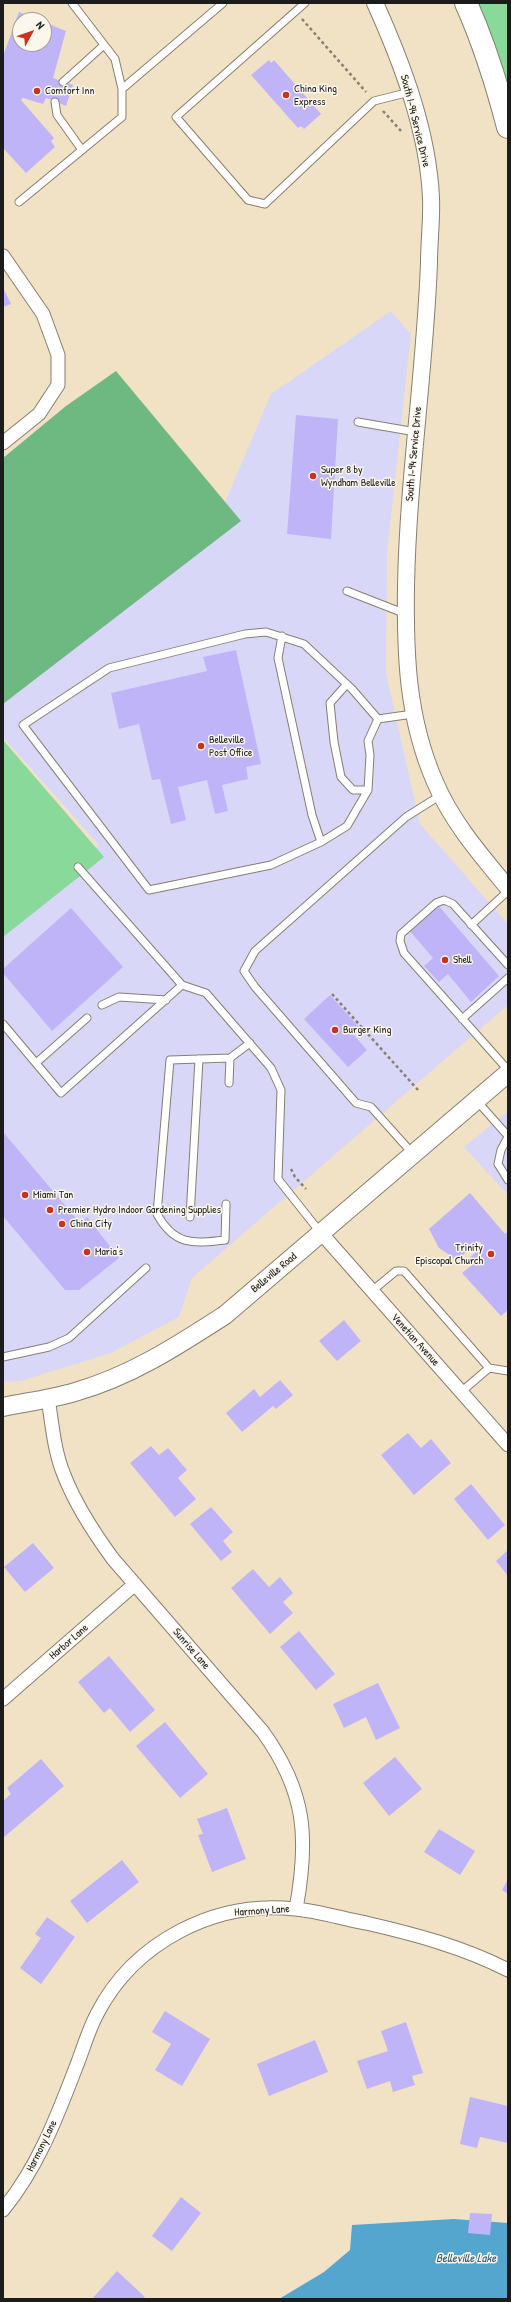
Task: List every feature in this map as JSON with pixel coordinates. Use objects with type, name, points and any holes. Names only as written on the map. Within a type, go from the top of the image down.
[{"type":"highway","points":[[466,3],[484,46],[508,127]]},
{"type":"main road","name":"Belleville Road","points":[[3,1407],[74,1392],[109,1381],[143,1366],[175,1348],[225,1315],[322,1234],[508,1072]]},
{"type":"street","name":"South I-94 Service Drive","points":[[374,3],[392,39],[410,92],[427,161],[431,198],[427,310],[407,549],[407,671],[413,714],[423,752],[441,795],[467,840],[508,888]]},
{"type":"street","points":[[3,256],[43,314],[58,356],[58,385],[39,414],[3,444]]},
{"type":"street","name":"Venetian Avenue","points":[[322,1234],[508,1445]]},
{"type":"street","name":"Sunrise Lane","points":[[48,1398],[63,1474],[73,1496],[98,1539],[263,1732],[283,1763],[297,1798],[303,1834],[303,1871],[296,1909]]},
{"type":"street","name":"Harbor Lane","points":[[3,1699],[135,1584]]},
{"type":"street","name":"Harmony Lane","points":[[3,2210],[34,2167],[49,2136],[97,2015],[113,1988],[134,1964],[168,1937],[208,1919],[251,1909],[296,1909],[416,1936],[461,1949],[508,1970]]},
{"type":"lane","points":[[19,202],[122,117],[122,89],[115,59],[72,3]]},
{"type":"lane","points":[[122,89],[223,3]]},
{"type":"lane","points":[[305,3],[286,18],[176,117],[248,200],[265,204],[374,100],[410,92]]},
{"type":"lane","points":[[63,82],[104,45]]},
{"type":"lane","points":[[56,102],[57,115],[82,150]]},
{"type":"lane","points":[[358,422],[416,432]]},
{"type":"lane","points":[[348,591],[406,614]]},
{"type":"lane","points":[[266,632],[304,644],[347,684],[378,719],[368,741],[370,755],[368,790],[347,826],[321,842],[271,865],[149,890],[23,725],[109,668],[245,634],[266,632]]},
{"type":"lane","points":[[282,636],[278,658],[312,815],[321,842]]},
{"type":"lane","points":[[347,684],[330,703],[334,742],[342,777],[353,790],[368,790]]},
{"type":"lane","points":[[378,719],[413,714]]},
{"type":"lane","points":[[413,1154],[371,1107],[356,1103],[255,987],[244,971],[255,951],[406,817],[441,795]]},
{"type":"lane","points":[[78,867],[182,985],[206,993],[271,1068],[281,1090],[278,1179],[322,1234]]},
{"type":"lane","points":[[471,925],[508,891]]},
{"type":"lane","points":[[508,965],[453,904],[444,900],[436,902],[401,934],[400,941],[404,953],[508,1072]]},
{"type":"lane","points":[[462,1019],[508,978]]},
{"type":"lane","points":[[3,1024],[61,1092],[182,985]]},
{"type":"lane","points":[[102,1005],[119,997],[166,1000]]},
{"type":"lane","points":[[36,1063],[87,1018]]},
{"type":"lane","points":[[226,1204],[225,1240],[202,1243],[176,1238],[164,1227],[157,1214],[170,1060],[230,1058],[250,1043]]},
{"type":"lane","points":[[229,1083],[230,1058]]},
{"type":"lane","points":[[190,1217],[199,1059]]},
{"type":"lane","points":[[476,1099],[508,1137],[501,1150],[498,1164],[508,1180]]},
{"type":"lane","points":[[3,1357],[49,1347],[68,1338],[146,1268]]},
{"type":"lane","points":[[372,1291],[396,1271],[404,1271],[489,1368],[508,1371]]},
{"type":"lane","points":[[461,1392],[489,1368]]},
{"type":"path","points":[[301,18],[401,132]]},
{"type":"path","points":[[332,994],[418,1090]]},
{"type":"shaded area","points":[[391,311],[411,334],[387,553],[386,673],[420,824],[508,924],[508,1005],[192,1278],[179,1317],[111,1353],[21,1381],[3,1382],[3,931],[99,845],[3,737],[3,661],[218,519],[271,394]]},
{"type":"shaded area","points":[[508,1111],[508,1195],[464,1147]]},
{"type":"green space","points":[[476,3],[508,3],[508,93]]},
{"type":"green space","points":[[116,371],[241,521],[3,704],[3,458],[66,406]]},
{"type":"green space","points":[[3,740],[104,857],[3,937]]},
{"type":"water","name":"Belleville Lake","points":[[454,2219],[508,2223],[508,2299],[279,2299],[324,2272],[350,2250],[352,2225]]},
{"type":"building","name":"Comfort Inn","points":[[52,25],[66,31],[53,78],[73,85],[66,106],[46,98],[43,104],[23,98],[21,100],[54,138],[51,141],[55,147],[26,173],[3,148],[3,56],[12,31],[12,52],[52,52]]},
{"type":"building","name":"China King Express","points":[[269,60],[271,63],[274,60],[321,114],[304,129],[301,126],[298,128],[251,75]]},
{"type":"building","points":[[3,288],[11,304],[3,307]]},
{"type":"building","name":"Super 8 by Wyndham Belleville","points":[[296,415],[338,419],[331,539],[287,534]]},
{"type":"building","name":"Belleville Post Office","points":[[236,650],[261,764],[246,767],[248,779],[222,785],[228,811],[215,814],[207,780],[178,787],[186,820],[171,824],[160,779],[152,780],[139,724],[119,729],[111,693],[207,671],[203,657]]},
{"type":"building","points":[[437,904],[499,976],[471,1002],[448,974],[439,982],[424,966],[433,958],[409,930]]},
{"type":"building","points":[[71,908],[123,967],[52,1031],[3,973],[3,969]]},
{"type":"building","name":"Burger King","points":[[330,995],[359,1027],[353,1034],[367,1050],[348,1067],[304,1019]]},
{"type":"building","points":[[3,1132],[80,1223],[87,1217],[119,1258],[79,1290],[65,1290],[3,1216]]},
{"type":"building","name":"Trinity Episcopal Church","points":[[470,1193],[505,1234],[508,1231],[508,1310],[501,1316],[462,1273],[472,1265],[467,1260],[483,1246],[479,1241],[457,1260],[439,1248],[429,1229]]},
{"type":"building","points":[[344,1320],[361,1341],[337,1361],[319,1341]]},
{"type":"building","points":[[280,1380],[293,1395],[276,1409],[273,1406],[242,1432],[226,1413],[254,1389],[260,1397]]},
{"type":"building","points":[[408,1433],[421,1448],[431,1439],[451,1463],[414,1495],[381,1455]]},
{"type":"building","points":[[151,1446],[159,1455],[168,1448],[187,1470],[178,1478],[196,1499],[175,1517],[130,1463]]},
{"type":"building","points":[[471,1484],[505,1525],[488,1540],[454,1499]]},
{"type":"building","points":[[211,1507],[233,1532],[223,1541],[232,1552],[221,1561],[190,1524]]},
{"type":"building","points":[[33,1543],[54,1568],[25,1592],[4,1567]]},
{"type":"building","points":[[508,1550],[508,1576],[496,1561]]},
{"type":"building","points":[[253,1569],[269,1587],[280,1577],[293,1593],[283,1602],[293,1613],[270,1634],[231,1588]]},
{"type":"building","points":[[299,1631],[335,1674],[316,1690],[280,1647]]},
{"type":"building","points":[[109,1656],[155,1710],[130,1732],[110,1708],[104,1713],[78,1682]]},
{"type":"building","points":[[378,1683],[400,1728],[376,1740],[366,1717],[344,1728],[333,1704]]},
{"type":"building","points":[[165,1722],[208,1774],[180,1798],[136,1746]]},
{"type":"building","points":[[395,1757],[422,1789],[389,1816],[363,1783]]},
{"type":"building","points":[[41,1759],[64,1786],[3,1838],[3,1801],[11,1794],[7,1788]]},
{"type":"building","points":[[227,1808],[246,1859],[212,1872],[198,1835],[203,1834],[197,1819]]},
{"type":"building","points":[[439,1829],[475,1851],[460,1875],[424,1852]]},
{"type":"building","points":[[122,1860],[139,1882],[87,1923],[70,1901]]},
{"type":"building","points":[[508,1879],[508,1894],[502,1890]]},
{"type":"building","points":[[47,1917],[75,1937],[41,1984],[20,1968],[41,1938],[35,1934]]},
{"type":"building","points":[[165,2011],[210,2039],[182,2086],[155,2070],[171,2044],[152,2032]]},
{"type":"building","points":[[406,2022],[423,2073],[412,2076],[415,2085],[393,2092],[390,2081],[367,2089],[357,2061],[388,2051],[381,2031]]},
{"type":"building","points":[[315,2040],[328,2072],[269,2096],[257,2064]]},
{"type":"building","points":[[470,2097],[508,2106],[508,2143],[480,2137],[477,2148],[460,2144]]},
{"type":"building","points":[[181,2197],[201,2213],[172,2251],[152,2236]]},
{"type":"building","points":[[470,2213],[492,2214],[490,2235],[468,2233]]},
{"type":"building","points":[[117,2271],[145,2297],[143,2299],[92,2299]]},
{"type":"place","name":"Comfort Inn","points":[[37,91]]},
{"type":"place","name":"China King Express","points":[[286,95]]},
{"type":"place","name":"Super 8 by Wyndham Belleville","points":[[313,476]]},
{"type":"place","name":"Belleville Post Office","points":[[201,746]]},
{"type":"place","name":"Shell","points":[[445,960]]},
{"type":"place","name":"Burger King","points":[[335,1030]]},
{"type":"place","name":"Miami Tan","points":[[25,1195]]},
{"type":"place","name":"Premier Hydro Indoor Gardening Supplies","points":[[50,1210]]},
{"type":"place","name":"China City","points":[[62,1224]]},
{"type":"place","name":"Maria's","points":[[87,1252]]},
{"type":"place","name":"Trinity Episcopal Church","points":[[491,1254]]}]
